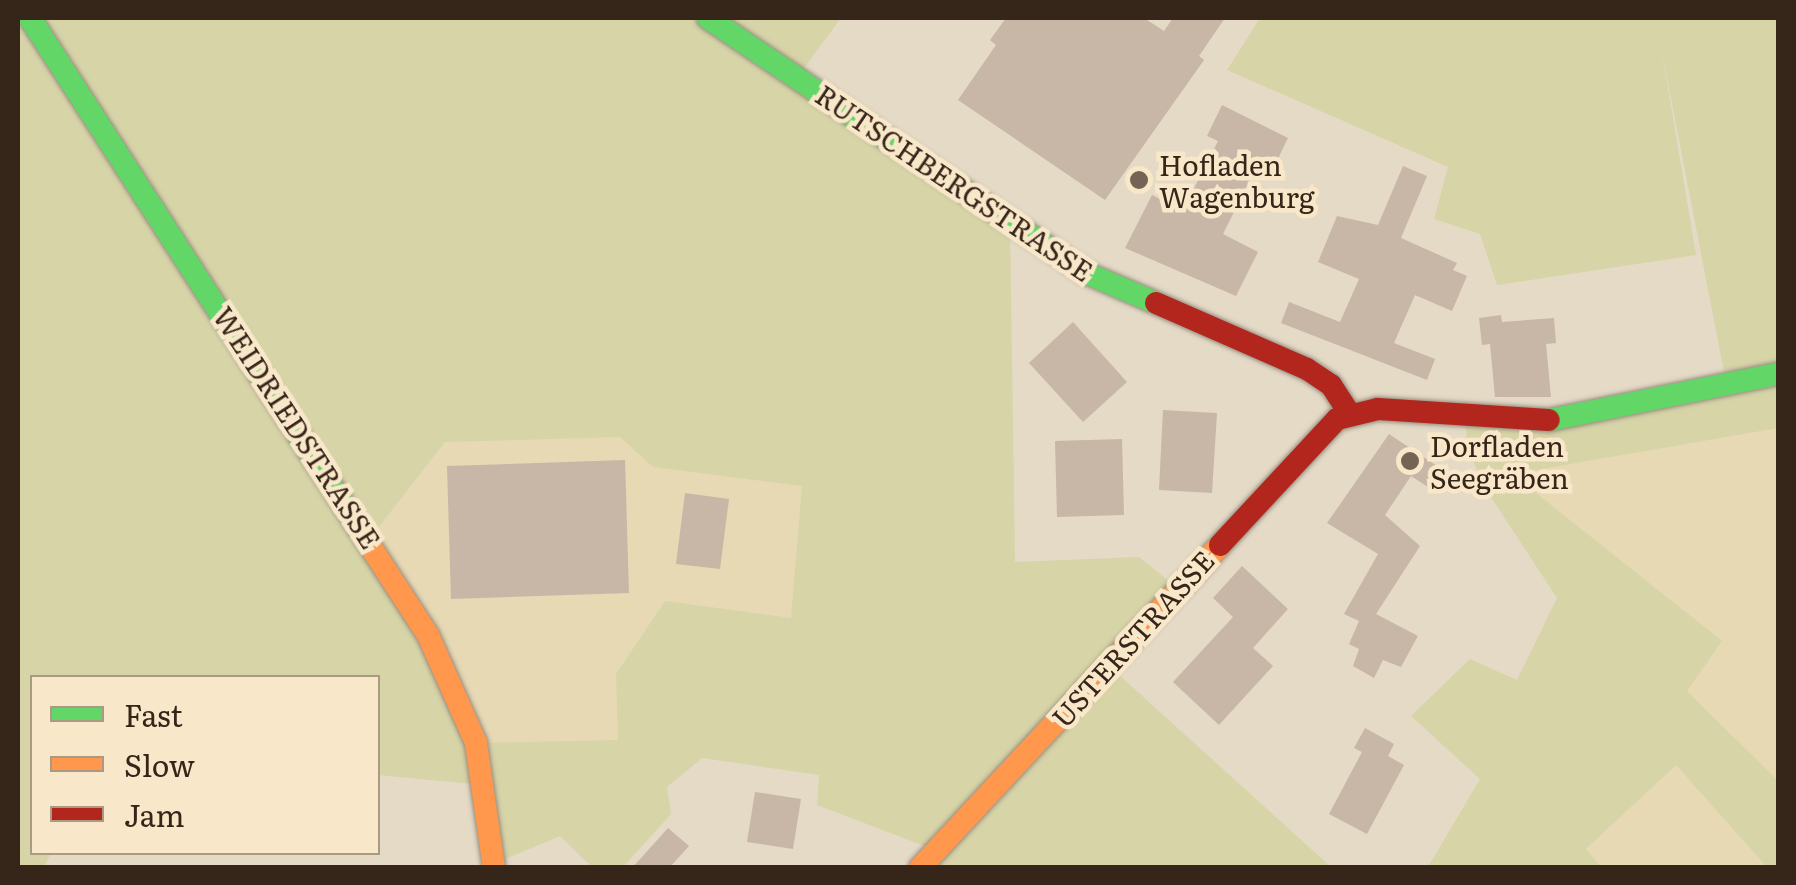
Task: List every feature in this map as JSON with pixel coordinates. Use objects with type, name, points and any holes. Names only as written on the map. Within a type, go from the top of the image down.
[{"type":"street","name":"WEIDRIEDSTRASSE","points":[[30,18],[428,636],[476,743],[494,868]]},
{"type":"street","name":"RUTSCHBERGSTRASSE","points":[[708,18],[1070,263],[1150,305],[1307,369],[1331,384],[1349,412]]},
{"type":"street","points":[[1349,412],[1537,422],[1778,374]]},
{"type":"street","name":"USTERSTRASSE","points":[[920,868],[1316,438],[1349,412]]},
{"type":"shaded area","points":[[18,18],[841,18],[798,76],[1010,226],[1015,562],[1139,557],[1177,588],[1108,665],[1331,867],[920,867],[935,850],[817,805],[819,775],[702,758],[667,787],[671,814],[623,867],[592,867],[560,836],[493,864],[483,785],[380,775],[380,675],[30,675],[30,855],[50,855],[44,867],[18,867]],"holes":[[[620,437],[653,467],[802,486],[791,618],[665,601],[616,674],[618,740],[476,743],[371,537],[445,442]]]},
{"type":"shaded area","points":[[1260,18],[1778,18],[1778,368],[1724,372],[1662,52],[1696,255],[1497,285],[1480,234],[1434,219],[1448,167],[1227,70]]},
{"type":"shaded area","points":[[1778,374],[1778,428],[1512,474],[1722,641],[1687,691],[1778,781],[1778,867],[1767,867],[1676,765],[1586,849],[1601,867],[1428,867],[1480,779],[1411,716],[1470,659],[1517,680],[1557,598],[1485,488],[1467,447],[1466,420]]},
{"type":"shaded area","points":[[1778,428],[1778,781],[1686,691],[1722,642],[1511,474]]},
{"type":"shaded area","points":[[620,437],[653,467],[803,486],[791,619],[665,602],[616,674],[618,740],[476,743],[371,537],[446,442]]},
{"type":"shaded area","points":[[1676,764],[1767,867],[1601,867],[1586,850]]},
{"type":"building","points":[[1006,18],[1144,18],[1164,31],[1173,18],[1225,18],[1199,56],[1204,60],[1105,200],[958,100],[996,45],[990,40]]},
{"type":"building","points":[[1222,105],[1288,138],[1273,169],[1259,162],[1223,234],[1258,252],[1236,296],[1125,248],[1152,195],[1183,210],[1218,141],[1207,136]]},
{"type":"building","points":[[1403,166],[1427,176],[1401,238],[1457,263],[1453,270],[1467,276],[1452,311],[1415,295],[1394,343],[1435,359],[1427,380],[1281,323],[1289,302],[1340,322],[1359,279],[1318,262],[1337,216],[1378,225]]},
{"type":"building","points":[[1501,315],[1502,322],[1554,318],[1556,343],[1546,344],[1551,397],[1495,397],[1490,344],[1482,345],[1479,318]]},
{"type":"building","points":[[1073,322],[1127,382],[1083,422],[1029,363]]},
{"type":"building","points":[[1163,410],[1217,413],[1212,493],[1159,490]]},
{"type":"building","points":[[1389,434],[1443,470],[1428,487],[1411,476],[1385,515],[1420,546],[1376,614],[1418,636],[1401,667],[1383,660],[1374,678],[1353,666],[1359,649],[1349,644],[1359,621],[1344,614],[1378,554],[1327,523]]},
{"type":"building","points":[[1122,439],[1124,515],[1057,517],[1055,441]]},
{"type":"building","points":[[625,460],[629,593],[451,599],[447,466]]},
{"type":"building","points":[[685,493],[729,499],[720,569],[676,564]]},
{"type":"building","points":[[1242,566],[1288,609],[1253,648],[1273,666],[1219,725],[1173,682],[1233,617],[1213,598]]},
{"type":"building","points":[[1365,728],[1394,744],[1388,756],[1404,765],[1367,834],[1329,814],[1362,752],[1354,748]]},
{"type":"building","points":[[755,792],[801,799],[793,849],[747,842]]},
{"type":"building","points":[[668,828],[689,846],[669,868],[632,868]]},
{"type":"traffic: fast","points":[[30,18],[374,552]]},
{"type":"traffic: fast","points":[[708,18],[1086,273],[1156,303]]},
{"type":"traffic: fast","points":[[1549,420],[1778,374]]},
{"type":"traffic: slow","points":[[920,868],[1220,545]]},
{"type":"traffic: slow","points":[[374,552],[428,635],[476,743],[494,868]]},
{"type":"traffic: jam","points":[[1156,303],[1307,369],[1331,385],[1349,413]]},
{"type":"traffic: jam","points":[[1220,545],[1337,419],[1378,409],[1549,420]]},
{"type":"place","name":"Hofladen Wagenburg","points":[[1139,180]]},
{"type":"place","name":"Dorfladen Seegräben","points":[[1410,461]]}]
